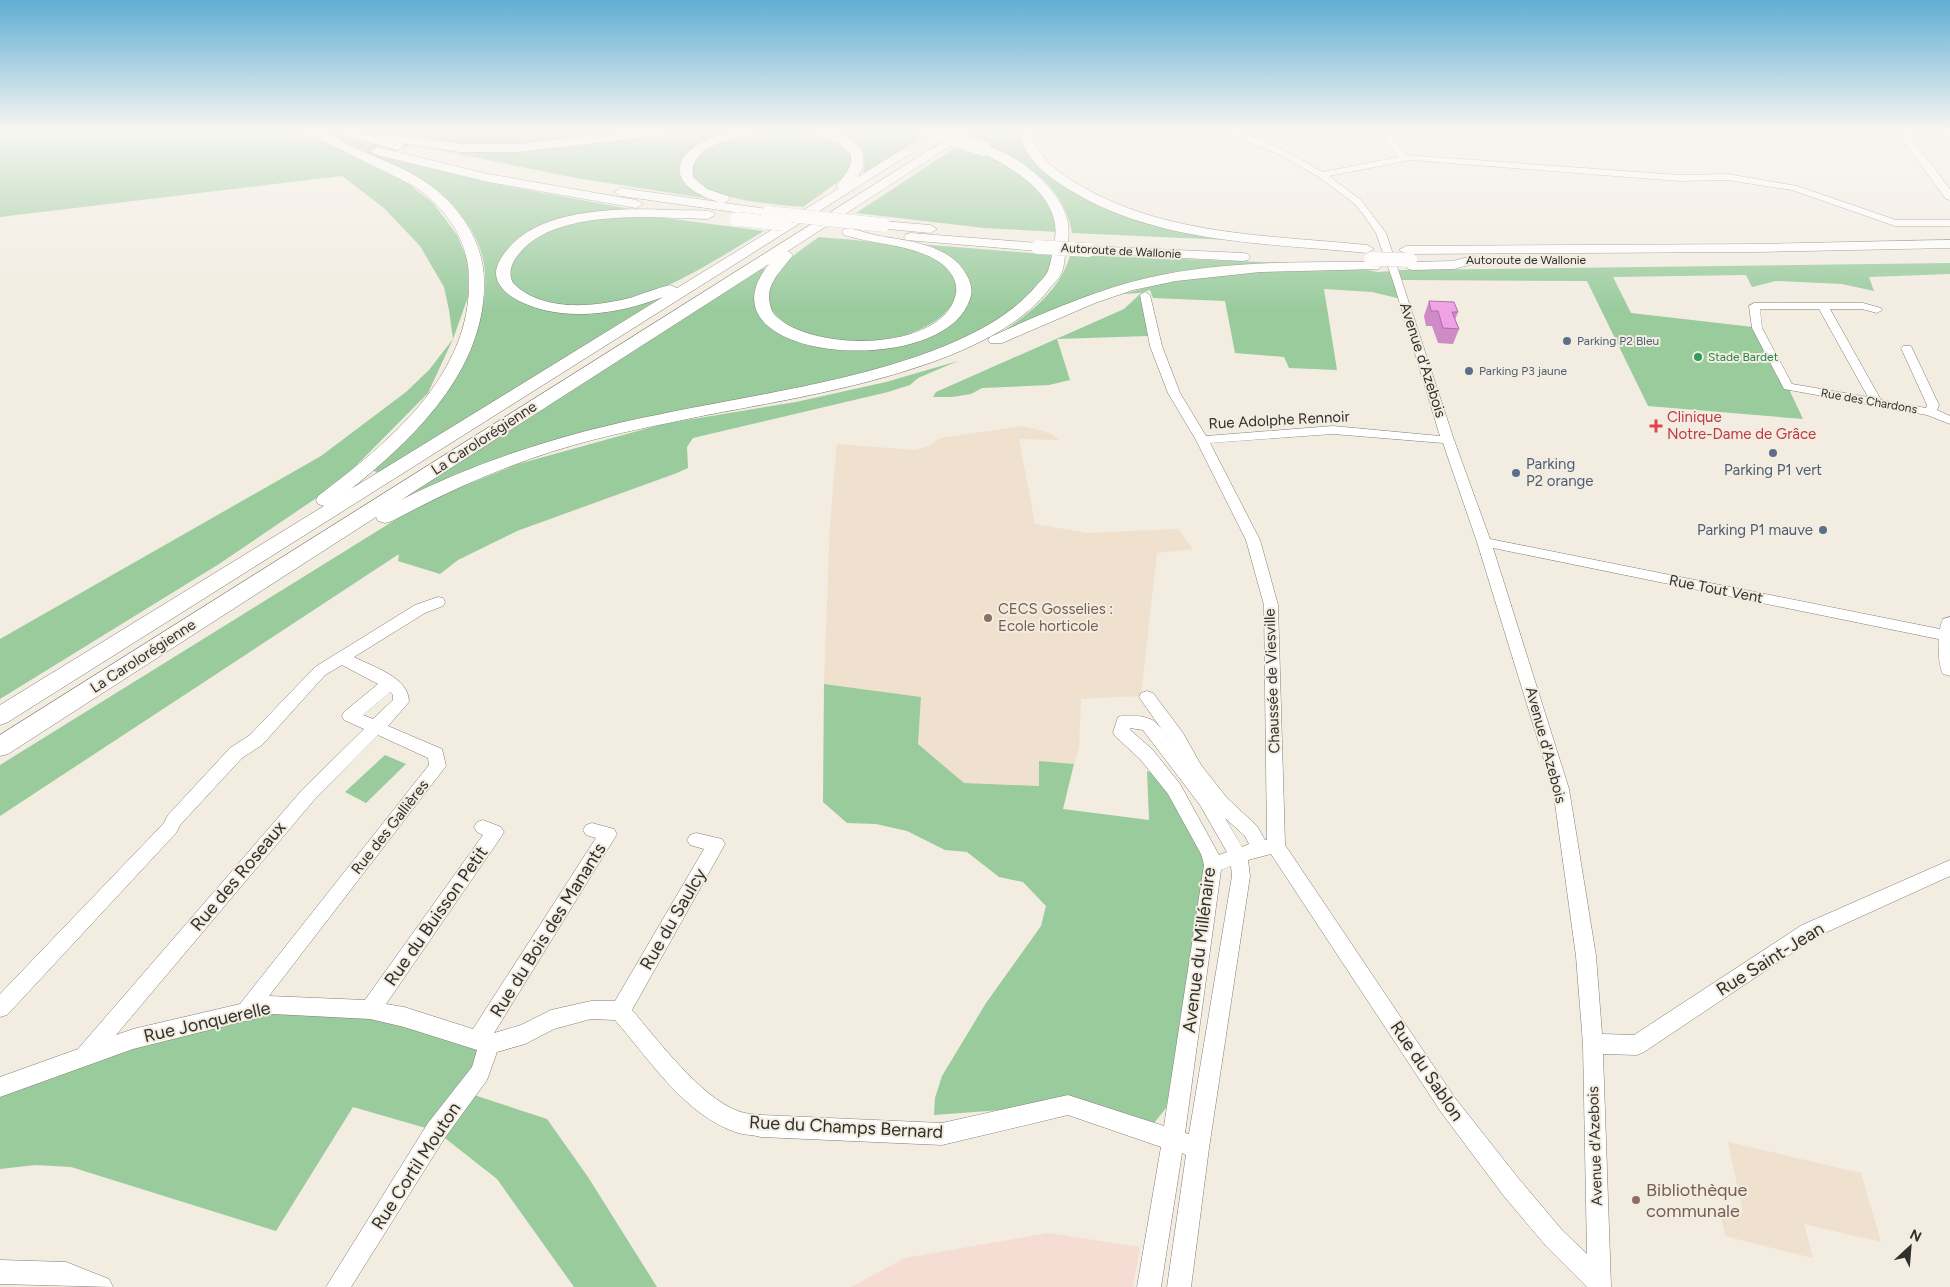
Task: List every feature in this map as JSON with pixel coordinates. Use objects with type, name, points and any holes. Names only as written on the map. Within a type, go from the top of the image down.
[{"type":"highway","points":[[259,556],[287,528],[350,481],[392,446],[430,404],[454,368],[469,333],[477,301],[478,274],[472,247],[463,228],[450,210],[429,190]]},
{"type":"highway","name":"Autoroute de Wallonie","points":[[550,190],[708,215],[849,232],[867,236],[1089,245],[1208,256],[1370,258]]},
{"type":"highway","name":"Autoroute de Wallonie","points":[[620,190],[759,210],[1039,243]]},
{"type":"highway","points":[[700,190],[759,210]]},
{"type":"highway","points":[[842,190],[821,214],[808,238],[781,260],[766,278],[762,289],[763,310],[770,320],[781,329],[823,344],[866,346],[883,344],[930,331],[954,314],[961,304],[964,292],[963,279],[952,266],[931,252],[867,236]]},
{"type":"highway","name":"La Carolorégienne","points":[[0,747],[176,635],[856,190]]},
{"type":"highway","name":"La Carolorégienne","points":[[0,716],[739,257],[863,190]]},
{"type":"highway","points":[[176,635],[240,604],[362,529],[448,484],[494,465],[537,450],[596,434],[884,373],[932,357],[988,332],[1011,318],[1029,302],[1051,276],[1063,249],[1062,224],[1058,210],[1050,196],[1044,190]]},
{"type":"highway","points":[[1077,190],[1125,212],[1180,227],[1370,258]]},
{"type":"highway","points":[[708,215],[622,213],[584,218],[557,225],[531,236],[519,245],[506,260],[502,275],[504,282],[513,291],[531,301],[560,308],[598,308],[642,299],[660,293],[739,257]]},
{"type":"highway","name":"Autoroute de Wallonie","points":[[1410,259],[1747,248],[1950,244]]},
{"type":"highway","name":"Autoroute de Wallonie","points":[[1410,259],[1454,265],[1472,260],[1950,255]]},
{"type":"highway","points":[[884,373],[905,372],[937,362],[1099,297],[1146,282],[1219,270],[1370,258],[1410,259]]},
{"type":"main road","points":[[1949,630],[1950,669]]},
{"type":"street","name":"Avenue d'Azebois","points":[[1342,190],[1358,202],[1381,233],[1448,440],[1484,542],[1561,789],[1586,956],[1593,1044],[1598,1283]]},
{"type":"street","points":[[1800,190],[1894,222],[1950,223]]},
{"type":"street","name":"Chaussée de Viesville","points":[[1145,295],[1156,346],[1174,393],[1202,440],[1253,540],[1271,605],[1268,848]]},
{"type":"street","name":"Rue des Chardons","points":[[1823,306],[1754,306],[1757,328],[1788,387],[1930,412],[1950,420]]},
{"type":"street","points":[[1876,402],[1823,306],[1863,306],[1877,310]]},
{"type":"street","points":[[1907,348],[1933,405],[1930,412]]},
{"type":"street","name":"Rue Adolphe Rennoir","points":[[1202,440],[1333,430],[1448,440]]},
{"type":"street","name":"Rue Tout Vent","points":[[1484,542],[1949,630]]},
{"type":"street","points":[[0,1008],[170,828],[174,820],[236,753],[256,740],[320,671],[420,609],[438,602]]},
{"type":"street","points":[[340,657],[390,683]]},
{"type":"street","name":"Rue des Roseaux","points":[[84,1058],[308,795],[378,728],[401,702],[401,693],[390,683]]},
{"type":"street","name":"Rue des Gallières","points":[[246,1011],[438,766],[436,754],[350,716],[390,683]]},
{"type":"street","name":"Rue du Sablon","points":[[1147,697],[1177,738],[1195,770],[1221,803],[1268,848],[1448,1105],[1511,1187],[1554,1238],[1598,1283]]},
{"type":"street","name":"Avenue du Millénaire","points":[[1149,1287],[1173,1140],[1213,865],[1209,853],[1174,789],[1146,754],[1121,732],[1124,721],[1148,725],[1206,800],[1238,856],[1241,876],[1198,1148],[1179,1287]]},
{"type":"street","name":"Rue du Buisson Petit","points":[[370,1010],[495,832],[483,827]]},
{"type":"street","name":"Rue du Bois des Manants","points":[[484,1042],[608,834],[592,830]]},
{"type":"street","name":"Rue du Saulcy","points":[[620,1011],[716,844],[696,840]]},
{"type":"street","points":[[1213,865],[1268,848]]},
{"type":"street","name":"Rue Saint-Jean","points":[[1593,1044],[1637,1045],[1809,931],[1950,868]]},
{"type":"street","name":"Rue Jonquerelle","points":[[0,1087],[134,1039],[273,1005],[370,1010],[404,1017],[484,1042]]},
{"type":"street","points":[[484,1042],[525,1034],[551,1020],[591,1010],[620,1011]]},
{"type":"street","name":"Rue du Champs Bernard","points":[[620,1011],[695,1094],[715,1111],[737,1122],[761,1126],[942,1134],[1068,1105],[1198,1148]]},
{"type":"street","name":"Rue Cortil Mouton","points":[[338,1287],[436,1131],[480,1073],[484,1042]]},
{"type":"street","points":[[0,1272],[66,1274],[101,1287]]},
{"type":"shaded area","name":"CECS Gosselies : Ecole horticole","points":[[1023,426],[1050,433],[1059,440],[1019,439],[1035,524],[1087,533],[1178,529],[1193,549],[1157,553],[1141,696],[1081,699],[1079,748],[1074,764],[1039,761],[1039,786],[964,783],[918,744],[921,697],[824,684],[830,525],[837,444],[915,450],[930,446],[940,438]]},
{"type":"shaded area","points":[[1728,1142],[1861,1173],[1881,1242],[1804,1224],[1813,1258],[1725,1236],[1719,1207],[1743,1213]]},
{"type":"shaded area","points":[[1048,1233],[1140,1247],[1133,1287],[851,1287],[905,1258]]},
{"type":"green space","points":[[0,190],[225,190],[0,217]]},
{"type":"green space","points":[[360,190],[417,190],[433,203],[457,235],[468,261],[468,297],[453,339],[444,287],[420,246],[384,208]]},
{"type":"green space","points":[[434,190],[527,190],[641,211],[603,212],[566,220],[535,232],[509,249],[500,259],[497,270],[500,285],[510,295],[525,303],[542,308],[598,311],[639,303],[667,294],[378,473],[372,470],[420,423],[452,380],[474,337],[481,314],[485,291],[484,268],[479,246],[472,231],[462,217]]},
{"type":"green space","points":[[653,190],[706,190],[716,200]]},
{"type":"green space","points":[[710,190],[827,190],[803,207],[761,203]]},
{"type":"green space","points":[[891,190],[1039,190],[1052,209],[1058,232],[984,228],[856,213]]},
{"type":"green space","points":[[1052,190],[1085,190],[1131,216],[1272,242],[1072,233],[1067,215]]},
{"type":"green space","points":[[658,217],[764,231],[675,282],[638,297],[618,302],[591,306],[546,303],[532,298],[521,291],[510,278],[509,266],[518,253],[536,237],[547,231],[592,219]]},
{"type":"green space","points":[[819,237],[874,242],[914,251],[932,258],[946,268],[955,281],[956,294],[953,301],[946,312],[927,326],[905,335],[881,340],[843,341],[807,333],[790,326],[777,316],[769,303],[769,288],[782,266],[797,252]]},
{"type":"green space","points":[[906,243],[1056,255],[1040,285],[1012,310],[991,325],[969,337],[922,356],[873,371],[817,384],[659,415],[571,435],[500,458],[408,498],[405,497],[763,268],[767,270],[756,293],[756,305],[762,317],[772,327],[789,336],[863,348],[940,328],[965,276]]},
{"type":"green space","points":[[1070,255],[1317,264],[1191,271],[998,335],[1031,311],[1050,291],[1059,280]]},
{"type":"green space","name":"Stade Bardet","points":[[1950,263],[1950,274],[1869,277],[1874,291],[1842,284],[1776,281],[1752,287],[1746,275],[1613,277],[1631,313],[1753,327],[1788,387],[1803,419],[1648,406],[1587,281],[1400,280],[1399,270]]},
{"type":"green space","points":[[1358,268],[1378,272],[1391,271],[1401,299],[1372,292],[1324,289],[1337,370],[1289,368],[1284,357],[1235,353],[1225,301],[1153,298],[1150,290],[1141,293],[1123,294],[1170,281],[1289,269]]},
{"type":"green space","points":[[1140,294],[1148,336],[1057,339],[1070,380],[1049,385],[982,388],[971,394],[933,397],[936,392],[1124,309]]},
{"type":"green space","points":[[453,339],[428,393],[340,482],[219,564],[0,699],[0,639],[321,456],[406,392],[429,370]]},
{"type":"green space","points":[[958,361],[918,378],[910,385],[888,392],[693,438],[687,447],[688,468],[517,531],[458,560],[440,574],[398,561],[399,554],[0,816],[0,765],[424,502],[518,464],[663,424],[796,402],[886,382]]},
{"type":"green space","points":[[824,684],[921,697],[918,744],[964,783],[1039,786],[1039,761],[1074,764],[1063,809],[1149,820],[1147,771],[1167,780],[1211,873],[1166,1108],[1151,1127],[1068,1105],[934,1115],[935,1098],[942,1076],[986,1003],[1041,926],[1046,906],[1023,882],[999,877],[967,852],[945,850],[907,831],[876,824],[847,823],[823,802]]},
{"type":"green space","points":[[385,755],[406,764],[366,803],[345,792]]},
{"type":"green space","points":[[282,1006],[370,1010],[489,1044],[474,1095],[547,1119],[588,1177],[657,1287],[574,1287],[497,1179],[436,1131],[353,1107],[276,1231],[71,1167],[35,1165],[0,1169],[0,1083]]},
{"type":"building","points":[[1429,301],[1454,302],[1458,312],[1452,312],[1459,329],[1443,328],[1438,311],[1431,311]]},
{"type":"place","name":"Parking P2 Bleu","points":[[1567,341]]},
{"type":"place","name":"Stade Bardet","points":[[1698,357]]},
{"type":"place","name":"Parking P3 jaune","points":[[1469,371]]},
{"type":"place","name":"Clinique Notre-Dame de Grâce","points":[[1656,426]]},
{"type":"place","name":"Parking P1 vert","points":[[1773,453]]},
{"type":"place","name":"Parking P2 orange","points":[[1516,473]]},
{"type":"place","name":"Parking P1 mauve","points":[[1823,530]]},
{"type":"place","name":"CECS Gosselies : Ecole horticole","points":[[988,618]]},
{"type":"place","name":"Bibliothèque communale","points":[[1636,1200]]}]
